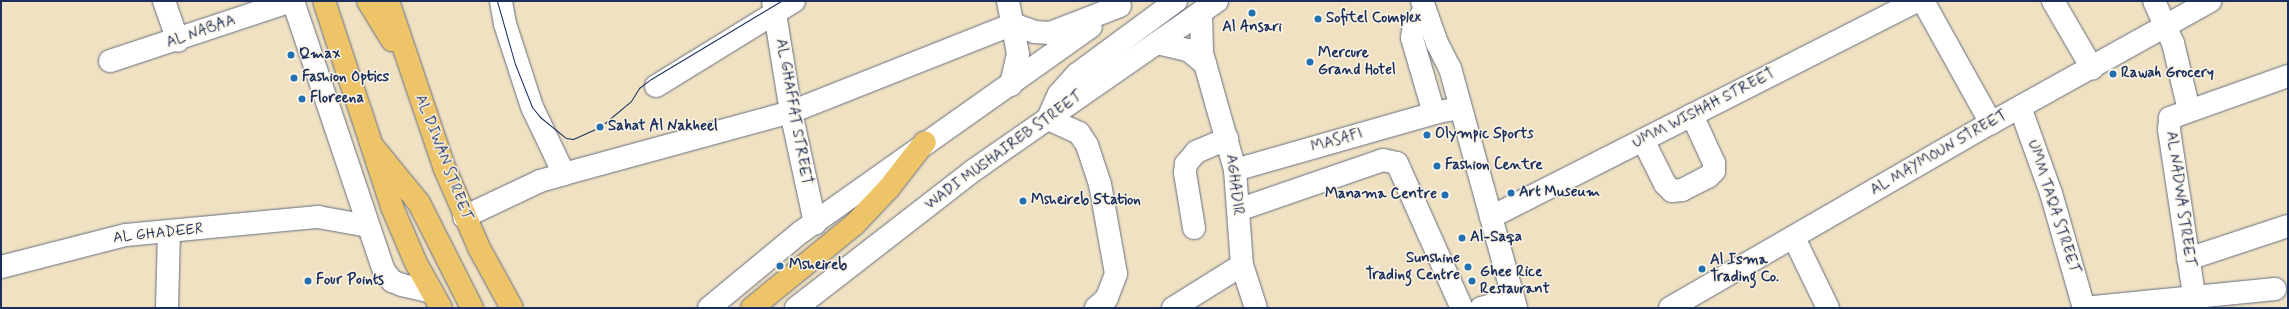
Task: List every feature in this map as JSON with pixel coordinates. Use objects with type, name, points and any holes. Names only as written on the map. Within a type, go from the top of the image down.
[{"type":"main road","points":[[324,1],[368,141],[405,240],[437,300]]},
{"type":"main road","points":[[368,1],[411,70]]},
{"type":"main road","name":"AL DIWAN STREET","points":[[388,1],[445,169],[464,217],[512,308]]},
{"type":"main road","points":[[368,141],[393,168],[419,203],[472,308]]},
{"type":"main road","points":[[752,308],[863,215],[905,170],[925,142]]},
{"type":"street","points":[[164,1],[178,40]]},
{"type":"street","points":[[292,1],[304,49],[384,271],[392,281],[437,300]]},
{"type":"street","name":"AL NABAA","points":[[110,61],[178,40],[292,1]]},
{"type":"street","points":[[501,1],[505,24],[532,107],[564,174]]},
{"type":"street","points":[[656,86],[774,7],[794,1]]},
{"type":"street","points":[[1008,1],[1018,54],[1011,85]]},
{"type":"street","points":[[1096,308],[1107,298],[1116,274],[1100,184],[1087,145],[1079,133],[1048,119],[1059,94],[1078,74],[1176,1]]},
{"type":"street","name":"UMM WISHAH STREET","points":[[1492,217],[1916,1]]},
{"type":"street","points":[[1923,1],[1991,123]]},
{"type":"street","points":[[2053,1],[2092,68]]},
{"type":"street","points":[[2154,1],[2167,26],[2189,110]]},
{"type":"street","name":"AL MAYMOUN STREET","points":[[1670,308],[1706,300],[1794,238],[1991,123],[2210,1]]},
{"type":"street","points":[[464,217],[540,181],[791,112],[1013,24],[1035,32],[1050,33],[1124,3]]},
{"type":"street","points":[[710,308],[815,223],[925,142],[1011,85],[1124,3]]},
{"type":"street","points":[[1436,112],[1412,38],[1414,25],[1428,4],[1448,39],[1450,68],[1492,217],[1514,303],[1481,308]]},
{"type":"street","name":"AL GHAFFAT STREET","points":[[774,7],[791,112],[815,223]]},
{"type":"street","name":"WADI MUSHAIREB STREET","points":[[796,308],[968,175],[1209,7]]},
{"type":"street","name":"AGHADIR","points":[[1209,7],[1201,42],[1205,64],[1235,170],[1242,264],[1256,308]]},
{"type":"street","points":[[1157,43],[1188,50],[1205,64]]},
{"type":"street","name":"AL NADWA STREET","points":[[2195,303],[2169,123],[2170,118],[2288,76]]},
{"type":"street","name":"MASAFI","points":[[1235,170],[1436,112],[1458,98]]},
{"type":"street","name":"UMM TAQA STREET","points":[[2020,107],[2051,193],[2084,308]]},
{"type":"street","points":[[1644,140],[1665,184],[1672,192],[1682,190],[1709,176],[1714,171],[1714,163],[1692,115]]},
{"type":"street","points":[[1194,228],[1186,178],[1189,170],[1199,160],[1228,143]]},
{"type":"street","points":[[1238,210],[1390,160],[1397,163],[1462,308]]},
{"type":"street","name":"AL GHADEER","points":[[318,217],[340,204],[354,185]]},
{"type":"street","name":"AL GHADEER","points":[[1,267],[97,241],[169,231],[318,217],[368,226]]},
{"type":"street","points":[[2188,259],[2288,226]]},
{"type":"street","points":[[167,308],[169,231]]},
{"type":"street","points":[[1794,238],[1828,308]]},
{"type":"street","points":[[1173,308],[1242,264]]},
{"type":"street","points":[[2084,308],[2195,303],[2276,289]]},
{"type":"tram line","points":[[497,1],[515,64],[532,107],[540,117],[566,138],[573,139],[600,127],[631,101],[639,88],[651,79],[781,1]]},
{"type":"place","name":"Al Ansari","points":[[1252,13]]},
{"type":"place","name":"Sofitel Complex","points":[[1318,19]]},
{"type":"place","name":"Qmax","points":[[291,55]]},
{"type":"place","name":"Mercure Grand Hotel","points":[[1310,62]]},
{"type":"place","name":"Rawah Grocery","points":[[2113,74]]},
{"type":"place","name":"Fashion Optics","points":[[294,78]]},
{"type":"place","name":"Floreena","points":[[302,99]]},
{"type":"place","name":"Sahat Al Nakheel","points":[[600,127]]},
{"type":"place","name":"Olympic Sports","points":[[1427,135]]},
{"type":"place","name":"Fashion Centre","points":[[1437,166]]},
{"type":"place","name":"Art Museum","points":[[1511,193]]},
{"type":"place","name":"Manama Centre","points":[[1445,195]]},
{"type":"place","name":"Msheireb Station","points":[[1023,201]]},
{"type":"place","name":"Al-Saqa","points":[[1462,238]]},
{"type":"place","name":"Msheireb","points":[[780,266]]},
{"type":"place","name":"Sunshine Trading Centre","points":[[1468,267]]},
{"type":"place","name":"Al Isma Trading Co.","points":[[1702,269]]},
{"type":"place","name":"Four Points","points":[[308,281]]},
{"type":"place","name":"Ghee Rice Restaurant","points":[[1472,281]]}]
